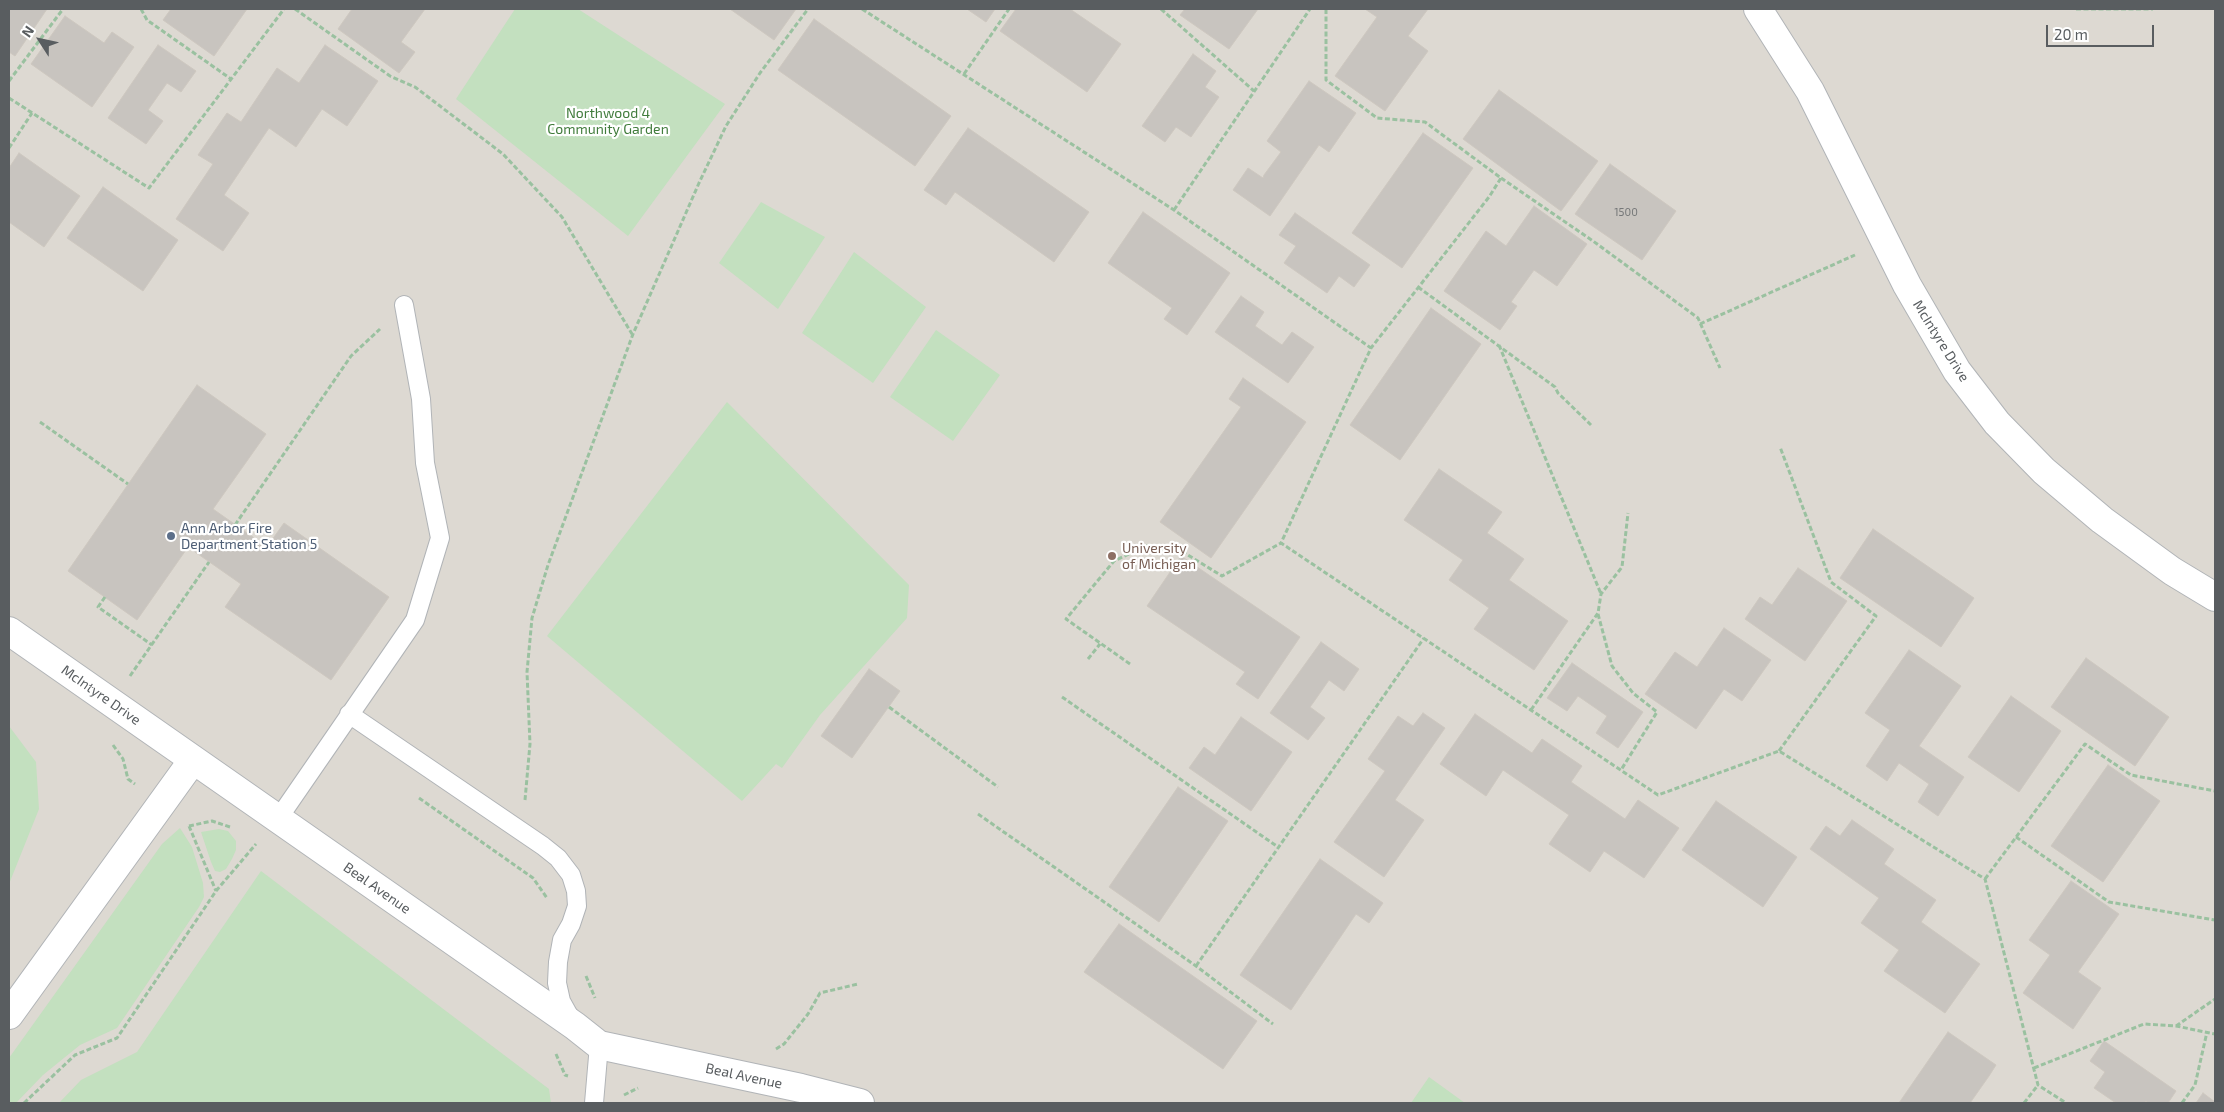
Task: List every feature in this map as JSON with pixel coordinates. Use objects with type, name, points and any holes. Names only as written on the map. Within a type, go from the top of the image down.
[{"type":"street","name":"McIntyre Drive","points":[[1758,9],[1810,91],[1907,285],[1957,370],[1997,424],[2044,471],[2102,520],[2172,572],[2215,597]]},
{"type":"street","name":"McIntyre Drive","points":[[9,632],[193,760]]},
{"type":"street","name":"Beal Avenue","points":[[193,760],[575,1026],[599,1045],[801,1088],[860,1103]]},
{"type":"street","points":[[9,1014],[193,760]]},
{"type":"lane","points":[[278,819],[414,620],[440,538],[425,463],[421,399],[404,305]]},
{"type":"lane","points":[[349,714],[544,846],[558,858],[571,875],[578,906],[562,940],[557,983],[561,1001],[575,1026]]},
{"type":"lane","points":[[594,1103],[599,1045]]},
{"type":"path","points":[[9,81],[63,9]]},
{"type":"path","points":[[141,9],[147,20],[231,79]]},
{"type":"path","points":[[9,98],[149,188],[284,9]]},
{"type":"path","points":[[295,9],[390,76],[415,87],[503,154],[562,217],[633,334]]},
{"type":"path","points":[[525,807],[530,744],[527,672],[532,618],[548,565],[633,334],[726,126],[760,73],[808,9]]},
{"type":"path","points":[[864,9],[1174,210],[1371,348]]},
{"type":"path","points":[[964,74],[1009,9]]},
{"type":"path","points":[[1161,9],[1254,91]]},
{"type":"path","points":[[1174,210],[1310,9]]},
{"type":"path","points":[[1326,9],[1326,80],[1377,118],[1425,122],[1501,178],[1593,241],[1698,318],[1720,368]]},
{"type":"path","points":[[2076,9],[2153,9]]},
{"type":"path","points":[[9,148],[32,113]]},
{"type":"path","points":[[1130,664],[1066,619],[1114,561],[1146,546],[1183,552],[1222,576],[1281,542],[1371,348],[1489,197],[1501,178]]},
{"type":"path","points":[[1700,324],[1859,253]]},
{"type":"path","points":[[1418,287],[1555,387],[1558,393],[1591,425]]},
{"type":"path","points":[[235,525],[351,356],[404,305]]},
{"type":"path","points":[[1499,345],[1601,594]]},
{"type":"path","points":[[40,422],[128,484]]},
{"type":"path","points":[[1281,542],[1658,795],[1779,751],[1876,616],[1831,582],[1780,447]]},
{"type":"path","points":[[1621,770],[1657,712],[1633,693],[1612,666],[1598,613],[1601,594],[1622,567],[1628,513]]},
{"type":"path","points":[[105,597],[98,607],[152,645]]},
{"type":"path","points":[[1531,710],[1598,613]]},
{"type":"path","points":[[1196,966],[1424,638]]},
{"type":"path","points":[[1088,659],[1100,644]]},
{"type":"path","points":[[1062,697],[1278,847]]},
{"type":"path","points":[[889,707],[998,787]]},
{"type":"path","points":[[1985,879],[2085,744],[2131,775],[2215,791]]},
{"type":"path","points":[[1779,751],[1985,879],[2038,1085],[2066,1103]]},
{"type":"path","points":[[418,798],[533,878],[548,899]]},
{"type":"path","points":[[978,814],[1196,966],[1273,1024]]},
{"type":"path","points":[[24,1103],[76,1055],[117,1038],[216,891],[278,819]]},
{"type":"path","points":[[189,826],[216,891]]},
{"type":"path","points":[[2016,837],[2109,902],[2215,920]]},
{"type":"path","points":[[587,968],[586,976],[594,996],[599,1002]]},
{"type":"path","points":[[769,1053],[784,1044],[808,1014],[820,993],[858,984]]},
{"type":"path","points":[[2176,1026],[2215,999]]},
{"type":"path","points":[[2034,1068],[2144,1024],[2176,1026],[2215,1034]]},
{"type":"path","points":[[2182,1103],[2195,1085],[2207,1032]]},
{"type":"path","points":[[2024,1103],[2038,1085]]},
{"type":"shaded area","name":"University of Michigan","points":[[9,9],[2215,9],[2215,1103],[9,1103]]},
{"type":"green space","name":"Northwood 4 Community Garden","points":[[515,9],[578,9],[725,104],[628,236],[456,99]]},
{"type":"green space","points":[[761,202],[825,237],[778,309],[719,263]]},
{"type":"green space","points":[[854,252],[926,307],[873,383],[802,333]]},
{"type":"green space","points":[[936,330],[1000,375],[953,441],[890,397]]},
{"type":"green space","points":[[727,402],[909,585],[907,618],[820,715],[782,768],[776,764],[742,801],[547,636]]},
{"type":"green space","points":[[9,726],[36,762],[39,809],[9,884]]},
{"type":"green space","points":[[180,828],[192,847],[203,883],[204,897],[199,907],[117,1028],[80,1045],[43,1075],[16,1103],[9,1103],[9,1058],[162,844]]},
{"type":"green space","points":[[219,829],[228,831],[236,841],[236,850],[232,859],[226,869],[220,872],[215,871],[201,832]]},
{"type":"green space","points":[[261,871],[549,1089],[551,1103],[59,1103],[81,1080],[137,1052]]},
{"type":"green space","points":[[1429,1077],[1465,1103],[1411,1103]]},
{"type":"building","points":[[9,9],[47,9],[15,56],[9,52]]},
{"type":"building","points":[[171,9],[247,9],[214,56],[163,20]]},
{"type":"building","points":[[352,9],[425,9],[401,42],[415,52],[399,73],[338,29]]},
{"type":"building","points":[[730,9],[796,9],[774,40]]},
{"type":"building","points":[[967,9],[995,9],[986,22]]},
{"type":"building","points":[[1016,9],[1070,9],[1121,44],[1087,92],[1000,31]]},
{"type":"building","points":[[1185,9],[1258,9],[1229,49],[1180,15]]},
{"type":"building","points":[[1365,9],[1428,9],[1408,36],[1428,51],[1385,111],[1335,76],[1377,17]]},
{"type":"building","points":[[65,16],[104,43],[112,32],[134,47],[92,107],[31,64]]},
{"type":"building","points":[[814,19],[951,116],[915,166],[778,70]]},
{"type":"building","points":[[158,45],[196,71],[181,92],[167,83],[148,110],[163,121],[146,144],[108,118]]},
{"type":"building","points":[[325,45],[378,81],[347,126],[322,109],[296,147],[269,128],[224,195],[249,213],[223,251],[176,219],[213,164],[198,155],[227,113],[241,122],[277,68],[299,83]]},
{"type":"building","points":[[1193,54],[1216,71],[1205,87],[1219,97],[1191,137],[1176,127],[1165,142],[1142,126]]},
{"type":"building","points":[[1309,81],[1356,113],[1329,152],[1319,145],[1270,216],[1233,190],[1248,168],[1263,178],[1281,152],[1267,141]]},
{"type":"building","points":[[1499,90],[1598,161],[1561,211],[1463,139]]},
{"type":"building","points":[[968,128],[1089,212],[1054,262],[955,192],[946,205],[924,190]]},
{"type":"building","points":[[1423,133],[1473,168],[1402,268],[1352,233]]},
{"type":"building","points":[[19,153],[80,196],[44,247],[9,222],[9,168]]},
{"type":"building","points":[[1610,164],[1676,211],[1642,260],[1575,214]]},
{"type":"building","points":[[103,187],[178,240],[143,291],[67,238]]},
{"type":"building","points":[[1534,206],[1587,244],[1557,286],[1534,270],[1511,302],[1517,306],[1500,330],[1444,291],[1486,231],[1506,246]]},
{"type":"building","points":[[1143,212],[1230,273],[1187,335],[1164,319],[1172,308],[1108,263]]},
{"type":"building","points":[[1295,213],[1370,265],[1354,287],[1339,276],[1327,293],[1284,263],[1296,246],[1279,235]]},
{"type":"building","points":[[1241,296],[1264,312],[1255,326],[1282,345],[1292,332],[1314,347],[1288,383],[1215,332]]},
{"type":"building","points":[[1431,308],[1481,344],[1400,460],[1350,425]]},
{"type":"building","points":[[1243,378],[1306,422],[1211,558],[1160,522],[1241,407],[1229,399]]},
{"type":"building","name":"Ann Arbor Fire Department Station 5","points":[[197,385],[266,434],[213,509],[267,547],[284,523],[389,597],[331,680],[225,607],[241,584],[188,547],[137,620],[68,571]]},
{"type":"building","points":[[1439,469],[1502,512],[1487,533],[1524,559],[1509,580],[1568,621],[1534,670],[1474,629],[1489,608],[1449,580],[1463,560],[1404,520]]},
{"type":"building","points":[[1873,529],[1974,598],[1941,647],[1840,578]]},
{"type":"building","points":[[1181,556],[1300,637],[1258,699],[1236,684],[1245,672],[1147,606]]},
{"type":"building","points":[[1798,568],[1847,601],[1805,661],[1745,619],[1760,597],[1772,605]]},
{"type":"building","points":[[1724,628],[1771,660],[1742,701],[1724,689],[1696,729],[1645,694],[1675,652],[1697,667]]},
{"type":"building","points":[[1321,642],[1359,669],[1344,691],[1329,680],[1310,707],[1325,718],[1308,740],[1270,713]]},
{"type":"building","points":[[1909,650],[1961,686],[1919,746],[1964,777],[1938,816],[1918,802],[1929,784],[1899,763],[1887,781],[1866,766],[1890,730],[1865,713]]},
{"type":"building","points":[[2086,658],[2169,717],[2135,766],[2051,707]]},
{"type":"building","points":[[1572,663],[1643,712],[1618,748],[1596,733],[1607,716],[1578,696],[1567,711],[1547,698]]},
{"type":"building","points":[[869,669],[900,691],[852,758],[821,736]]},
{"type":"building","points":[[2011,696],[2061,731],[2019,792],[1968,757]]},
{"type":"building","points":[[1423,713],[1445,728],[1395,800],[1424,820],[1384,877],[1334,842],[1385,771],[1368,759],[1398,716],[1413,726]]},
{"type":"building","points":[[1475,714],[1532,753],[1542,739],[1582,766],[1571,782],[1625,819],[1638,800],[1679,828],[1644,878],[1604,851],[1590,872],[1549,844],[1569,815],[1503,770],[1486,796],[1440,764]]},
{"type":"building","points":[[1241,717],[1292,752],[1251,811],[1189,768],[1204,747],[1215,755]]},
{"type":"building","points":[[2108,765],[2160,801],[2103,882],[2051,846]]},
{"type":"building","points":[[1178,787],[1228,821],[1159,922],[1109,887]]},
{"type":"building","points":[[1716,801],[1797,857],[1763,907],[1682,850]]},
{"type":"building","points":[[1852,820],[1894,849],[1884,864],[1936,900],[1921,922],[1980,964],[1945,1013],[1884,971],[1899,950],[1861,923],[1879,898],[1810,849],[1826,826],[1840,836]]},
{"type":"building","points":[[1320,859],[1383,903],[1369,923],[1356,914],[1291,1010],[1240,975]]},
{"type":"building","points":[[2071,881],[2119,914],[2078,972],[2101,988],[2073,1029],[2023,993],[2050,955],[2029,940]]},
{"type":"building","points":[[1119,924],[1257,1021],[1223,1069],[1084,972]]},
{"type":"building","points":[[1948,1032],[1996,1065],[1989,1076],[1970,1103],[1899,1103]]},
{"type":"building","points":[[2104,1041],[2176,1091],[2168,1103],[2148,1103],[2146,1101],[2144,1103],[2116,1103],[2094,1088],[2105,1072],[2090,1061]]},
{"type":"building","points":[[2203,1093],[2215,1102],[2215,1103],[2196,1103]]},
{"type":"place","name":"Ann Arbor Fire Department Station 5","points":[[171,536]]},
{"type":"place","name":"University of Michigan","points":[[1112,556]]}]
